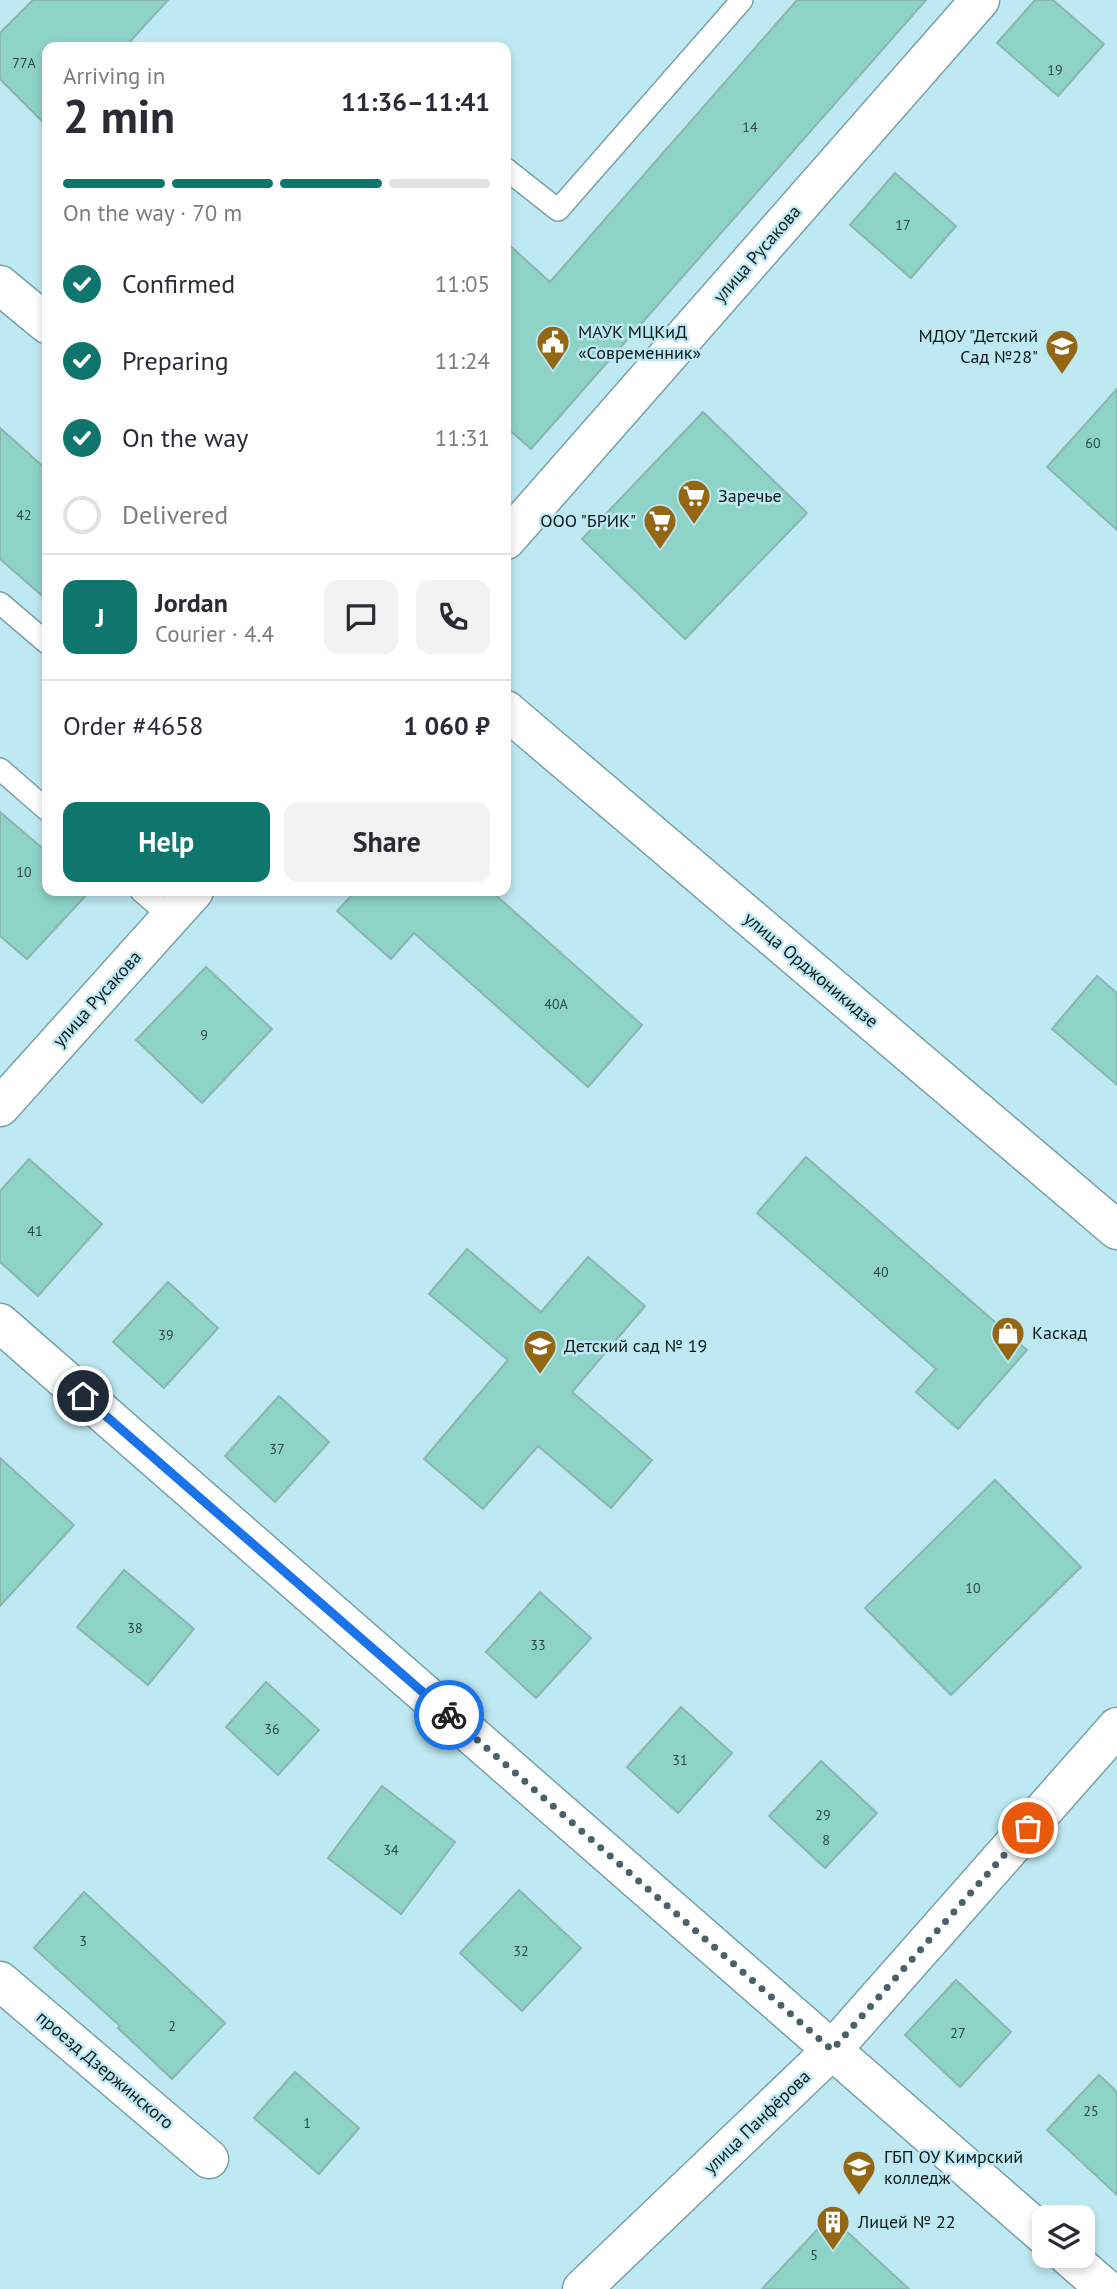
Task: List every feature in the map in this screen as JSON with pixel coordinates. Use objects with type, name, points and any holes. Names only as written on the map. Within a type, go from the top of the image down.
[{"type":"street","name":"улица Русакова","points":[[511,534],[980,0]]},
{"type":"street","points":[[0,285],[42,320]]},
{"type":"street","name":"улица Орджоникидзе","points":[[511,714],[1117,1230]]},
{"type":"street","name":"улица Русакова","points":[[0,1107],[182,904]]},
{"type":"street","points":[[0,1323],[1032,2225]]},
{"type":"street","name":"улица Панфёрова","points":[[582,2289],[832,2050],[1117,1727]]},
{"type":"street","name":"проезд Дзержинского","points":[[0,1981],[209,2159]]},
{"type":"street","points":[[1082,2268],[1106,2289]]},
{"type":"lane","points":[[511,173],[558,210],[742,0]]},
{"type":"lane","points":[[0,603],[42,639]]},
{"type":"lane","points":[[0,769],[42,806]]},
{"type":"lane","points":[[157,896],[182,904]]},
{"type":"building","points":[[33,0],[168,0],[130,42],[42,42],[42,121],[0,79],[0,33]]},
{"type":"building","points":[[797,0],[926,0],[531,449],[511,431],[511,247],[550,282]]},
{"type":"building","points":[[1035,0],[1053,0],[1104,44],[1058,96],[997,43]]},
{"type":"building","points":[[895,173],[956,226],[911,278],[850,225]]},
{"type":"building","points":[[1117,389],[1117,530],[1047,467]]},
{"type":"building","name":"Заречье","points":[[703,412],[807,513],[685,639],[582,539]]},
{"type":"building","points":[[0,428],[42,466],[42,596],[0,559]]},
{"type":"building","points":[[0,812],[42,848],[42,896],[85,896],[27,959],[0,936]]},
{"type":"building","points":[[351,896],[497,896],[642,1025],[588,1087],[414,933],[391,959],[337,911]]},
{"type":"building","points":[[206,967],[272,1029],[202,1103],[136,1040]]},
{"type":"building","points":[[1097,976],[1117,993],[1117,1085],[1052,1029]]},
{"type":"building","points":[[806,1157],[1027,1350],[958,1429],[916,1392],[936,1369],[757,1213]]},
{"type":"building","points":[[29,1159],[102,1224],[38,1296],[0,1262],[0,1191]]},
{"type":"building","name":"Детский сад № 19","points":[[467,1249],[541,1312],[588,1257],[645,1306],[572,1392],[652,1460],[611,1508],[538,1446],[483,1509],[424,1459],[508,1360],[429,1294]]},
{"type":"building","points":[[168,1282],[218,1328],[164,1388],[113,1342]]},
{"type":"building","points":[[279,1396],[329,1442],[275,1502],[225,1456]]},
{"type":"building","points":[[0,1458],[74,1525],[0,1606]]},
{"type":"building","points":[[995,1480],[1081,1567],[951,1695],[865,1608]]},
{"type":"building","points":[[124,1570],[194,1629],[148,1685],[77,1627]]},
{"type":"building","points":[[540,1592],[591,1638],[536,1698],[486,1652]]},
{"type":"building","points":[[266,1682],[319,1730],[278,1775],[226,1727]]},
{"type":"building","points":[[681,1707],[732,1753],[678,1813],[627,1767]]},
{"type":"building","points":[[821,1761],[877,1813],[825,1868],[769,1816]]},
{"type":"building","points":[[382,1786],[455,1842],[401,1914],[328,1858]]},
{"type":"building","points":[[519,1890],[581,1948],[522,2011],[460,1953]]},
{"type":"building","points":[[84,1892],[225,2023],[172,2079],[118,2028],[120,2026],[34,1948]]},
{"type":"building","points":[[956,1980],[1011,2032],[960,2087],[905,2035]]},
{"type":"building","points":[[295,2072],[359,2128],[319,2174],[254,2118]]},
{"type":"building","points":[[1099,2075],[1117,2092],[1117,2195],[1047,2130]]},
{"type":"building","name":"Лицей № 22","points":[[830,2216],[909,2289],[762,2289]]},
{"type":"way so far","points":[[449,1715],[832,2050],[1028,1828]]},
{"type":"place","name":"МАУК МЦКиД «Современник»","points":[[553,372]]},
{"type":"place","name":"МДОУ \"Детский Сад №28\"","points":[[1062,376]]},
{"type":"place","name":"Заречье","points":[[694,526]]},
{"type":"place","name":"ООО \"БРИК\"","points":[[660,551]]},
{"type":"place","name":"Каскад","points":[[1008,1363]]},
{"type":"place","name":"Детский сад № 19","points":[[540,1376]]},
{"type":"place","name":"ГБП ОУ Кимрский колледж","points":[[859,2197]]},
{"type":"place","name":"Лицей № 22","points":[[833,2252]]},
{"type":"route","points":[[83,1396],[449,1715]]}]
